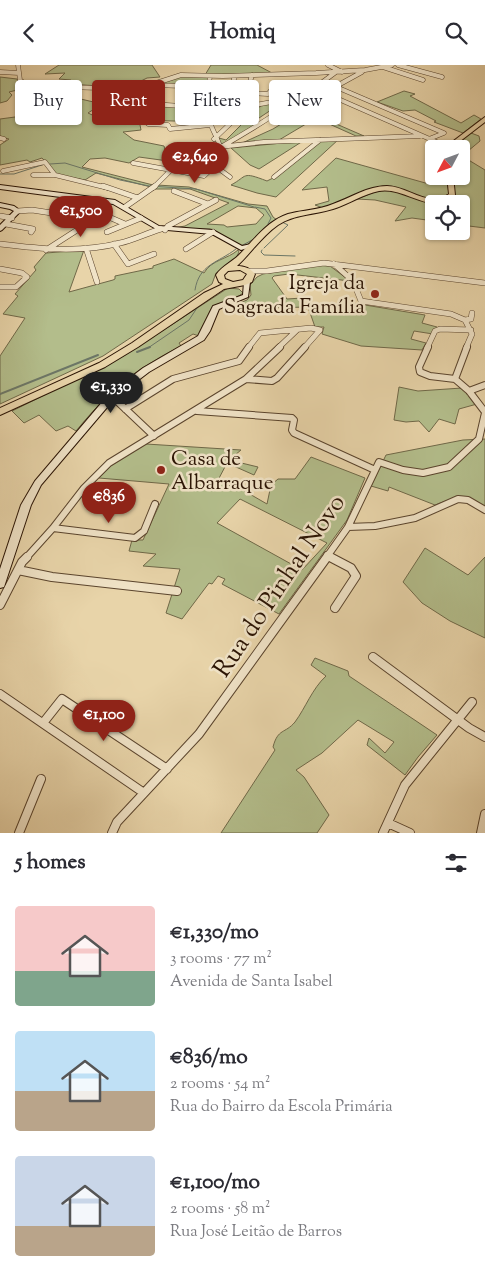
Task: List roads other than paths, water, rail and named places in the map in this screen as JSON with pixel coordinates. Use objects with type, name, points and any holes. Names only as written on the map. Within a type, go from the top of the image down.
[{"type":"main road","points":[[458,140],[484,121]]},
{"type":"main road","points":[[240,260],[249,248],[287,217],[329,208],[383,189],[398,189],[430,201],[447,199],[452,194],[451,185]]},
{"type":"main road","points":[[0,407],[114,352],[178,307],[216,284],[221,273],[240,260],[265,234]]},
{"type":"main road","points":[[240,260],[242,267],[248,275]]},
{"type":"main road","points":[[227,269],[237,267],[248,275]]},
{"type":"main road","points":[[0,412],[107,363],[202,298],[221,287],[234,285],[248,275]]},
{"type":"main road","points":[[220,278],[224,282],[234,285]]},
{"type":"street","points":[[18,65],[21,81],[32,86],[92,87]]},
{"type":"street","points":[[328,65],[342,72]]},
{"type":"street","points":[[365,65],[373,69]]},
{"type":"street","points":[[163,80],[184,75],[203,74],[210,76],[235,76],[342,72],[373,69],[390,65]]},
{"type":"street","points":[[398,65],[442,77]]},
{"type":"street","points":[[382,67],[423,80]]},
{"type":"street","points":[[178,68],[184,75]]},
{"type":"street","points":[[341,82],[365,70]]},
{"type":"street","points":[[350,71],[356,75]]},
{"type":"street","points":[[0,72],[19,73]]},
{"type":"street","points":[[325,80],[336,72]]},
{"type":"street","points":[[297,80],[304,73]]},
{"type":"street","points":[[251,80],[252,75]]},
{"type":"street","points":[[210,76],[210,80]]},
{"type":"street","points":[[234,80],[235,76]]},
{"type":"street","points":[[341,89],[444,133],[429,139],[341,100]]},
{"type":"street","points":[[219,147],[269,120]]},
{"type":"street","points":[[133,163],[204,176],[223,157],[214,139],[210,125],[170,129],[168,125],[165,125]]},
{"type":"street","points":[[214,139],[229,125]]},
{"type":"street","points":[[219,147],[264,142],[423,136]]},
{"type":"street","points":[[274,177],[321,139]]},
{"type":"street","points":[[3,171],[45,162],[55,175]]},
{"type":"street","points":[[215,166],[230,177]]},
{"type":"street","points":[[124,207],[154,187],[170,171]]},
{"type":"street","points":[[33,175],[55,175],[96,184],[138,198]]},
{"type":"street","points":[[0,187],[107,201],[124,207],[163,229]]},
{"type":"street","points":[[174,191],[208,204]]},
{"type":"street","points":[[163,229],[216,200]]},
{"type":"street","points":[[0,205],[12,207],[18,211],[32,210],[78,217]]},
{"type":"street","points":[[94,209],[125,224]]},
{"type":"street","points":[[0,229],[18,211]]},
{"type":"street","points":[[46,250],[102,214]]},
{"type":"street","points":[[0,216],[12,218]]},
{"type":"street","points":[[107,231],[141,218]]},
{"type":"street","points":[[6,224],[33,229],[31,232]]},
{"type":"street","points":[[0,245],[46,250],[86,248],[114,244],[163,229],[213,231],[238,247],[242,253],[240,260]]},
{"type":"street","points":[[186,249],[213,231]]},
{"type":"street","points":[[114,244],[128,263],[154,254]]},
{"type":"street","points":[[238,247],[249,248]]},
{"type":"street","points":[[86,248],[97,282]]},
{"type":"street","points":[[0,584],[31,493],[69,444],[112,396],[152,366],[199,340],[206,331],[215,310],[248,294],[248,275],[312,263],[485,283]]},
{"type":"street","points":[[333,264],[353,281],[358,298],[361,301],[451,314],[465,320],[471,319],[472,313]]},
{"type":"street","points":[[0,269],[26,275],[26,279],[14,289],[1,288]]},
{"type":"street","points":[[234,285],[247,291]]},
{"type":"street","points":[[455,379],[459,364],[471,339],[471,330],[465,320]]},
{"type":"street","points":[[125,409],[173,379],[226,366],[238,361],[257,335],[311,328],[318,329],[320,332],[277,378],[272,381],[246,379]]},
{"type":"street","points":[[0,605],[18,570],[37,545],[53,528],[84,488],[109,463],[246,379],[297,329]]},
{"type":"street","points":[[196,411],[292,418],[294,420],[292,430],[294,433],[376,469],[379,462],[403,470],[422,473],[449,467],[478,439],[485,412],[469,391],[455,379],[425,375],[420,372],[419,367],[435,331],[440,329],[471,330]]},
{"type":"street","points":[[469,391],[485,385]]},
{"type":"street","points":[[118,402],[154,436]]},
{"type":"street","name":"Rua do Pinhal Novo","points":[[112,833],[117,822],[200,734],[348,527],[376,469]]},
{"type":"street","points":[[348,527],[375,526],[415,518],[458,499],[468,500],[485,510]]},
{"type":"street","points":[[53,528],[135,538],[144,531],[155,504]]},
{"type":"street","points":[[327,555],[351,568],[356,576],[335,608]]},
{"type":"street","points":[[18,570],[52,577],[177,591]]},
{"type":"street","points":[[373,657],[485,737]]},
{"type":"street","points":[[0,694],[144,793]]},
{"type":"street","points":[[43,723],[62,699],[167,769]]},
{"type":"street","points":[[383,833],[396,799],[405,785],[472,702]]},
{"type":"street","points":[[19,833],[41,779]]},
{"type":"street","points":[[481,833],[485,814]]},
{"type":"street","points":[[388,823],[410,833]]},
{"type":"waterway","points":[[50,164],[65,163],[120,180],[149,186],[196,189],[254,207]]},
{"type":"waterway","points":[[0,174],[14,174],[45,164]]},
{"type":"waterway","points":[[255,207],[265,209],[271,218],[268,224]]},
{"type":"waterway","points":[[264,248],[288,225],[282,222]]},
{"type":"waterway","points":[[241,246],[254,239]]},
{"type":"waterway","points":[[195,290],[197,281],[205,269],[236,249]]},
{"type":"waterway","points":[[262,250],[261,252],[264,255],[295,256]]},
{"type":"waterway","points":[[149,347],[189,320],[197,308]]},
{"type":"waterway","points":[[137,352],[149,347]]},
{"type":"waterway","points":[[0,394],[98,355]]},
{"type":"place","name":"Igreja da Sagrada Família","points":[[375,294]]},
{"type":"place","name":"Casa de Albarraque","points":[[161,470]]}]
